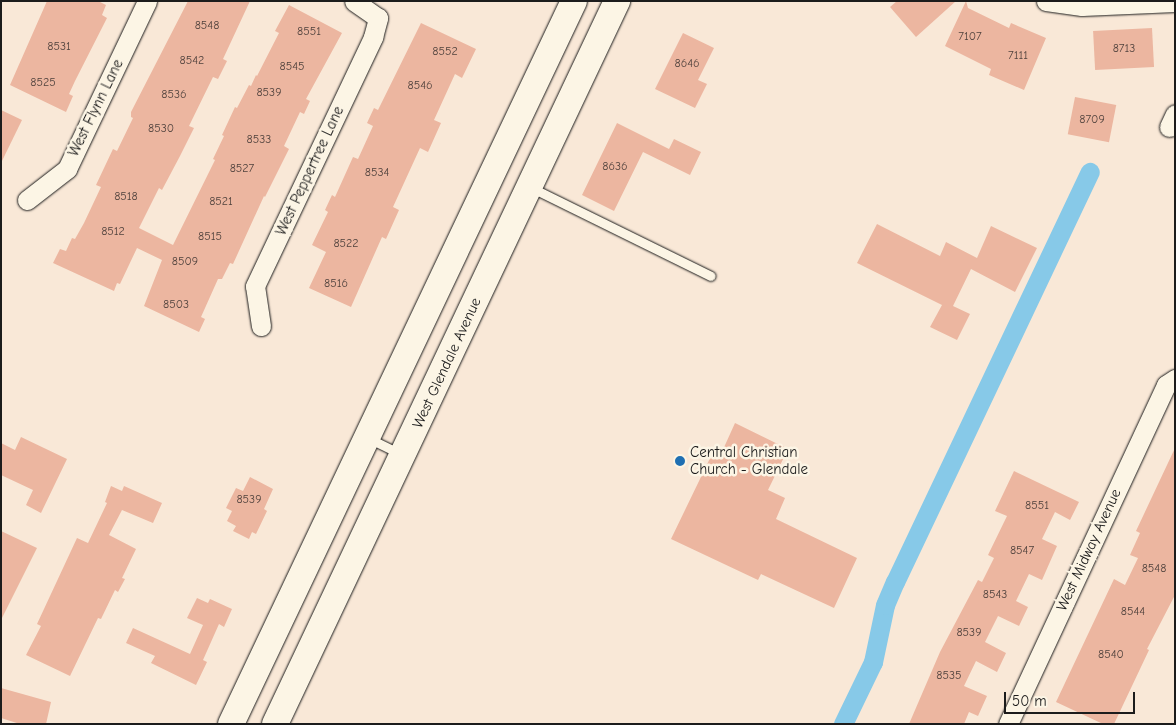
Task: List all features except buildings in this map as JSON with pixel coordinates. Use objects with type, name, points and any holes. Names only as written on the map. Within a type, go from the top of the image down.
[{"type":"main road","points":[[231,724],[574,1]]},
{"type":"main road","name":"West Glendale Avenue","points":[[275,724],[618,1]]},
{"type":"street","name":"West Flynn Lane","points":[[27,200],[67,169],[147,1]]},
{"type":"street","name":"West Peppertree Lane","points":[[261,326],[255,286],[373,37],[378,18],[354,1]]},
{"type":"street","points":[[1046,1],[1082,6],[1175,2]]},
{"type":"street","name":"West Midway Avenue","points":[[1008,724],[1166,386],[1175,379]]},
{"type":"lane","points":[[530,186],[711,276]]},
{"type":"lane","points":[[368,438],[403,455]]},
{"type":"waterway","points":[[843,724],[873,662],[885,605],[895,582],[1090,172]]},
{"type":"place","name":"Central Christian Church - Glendale","points":[[680,461]]}]
